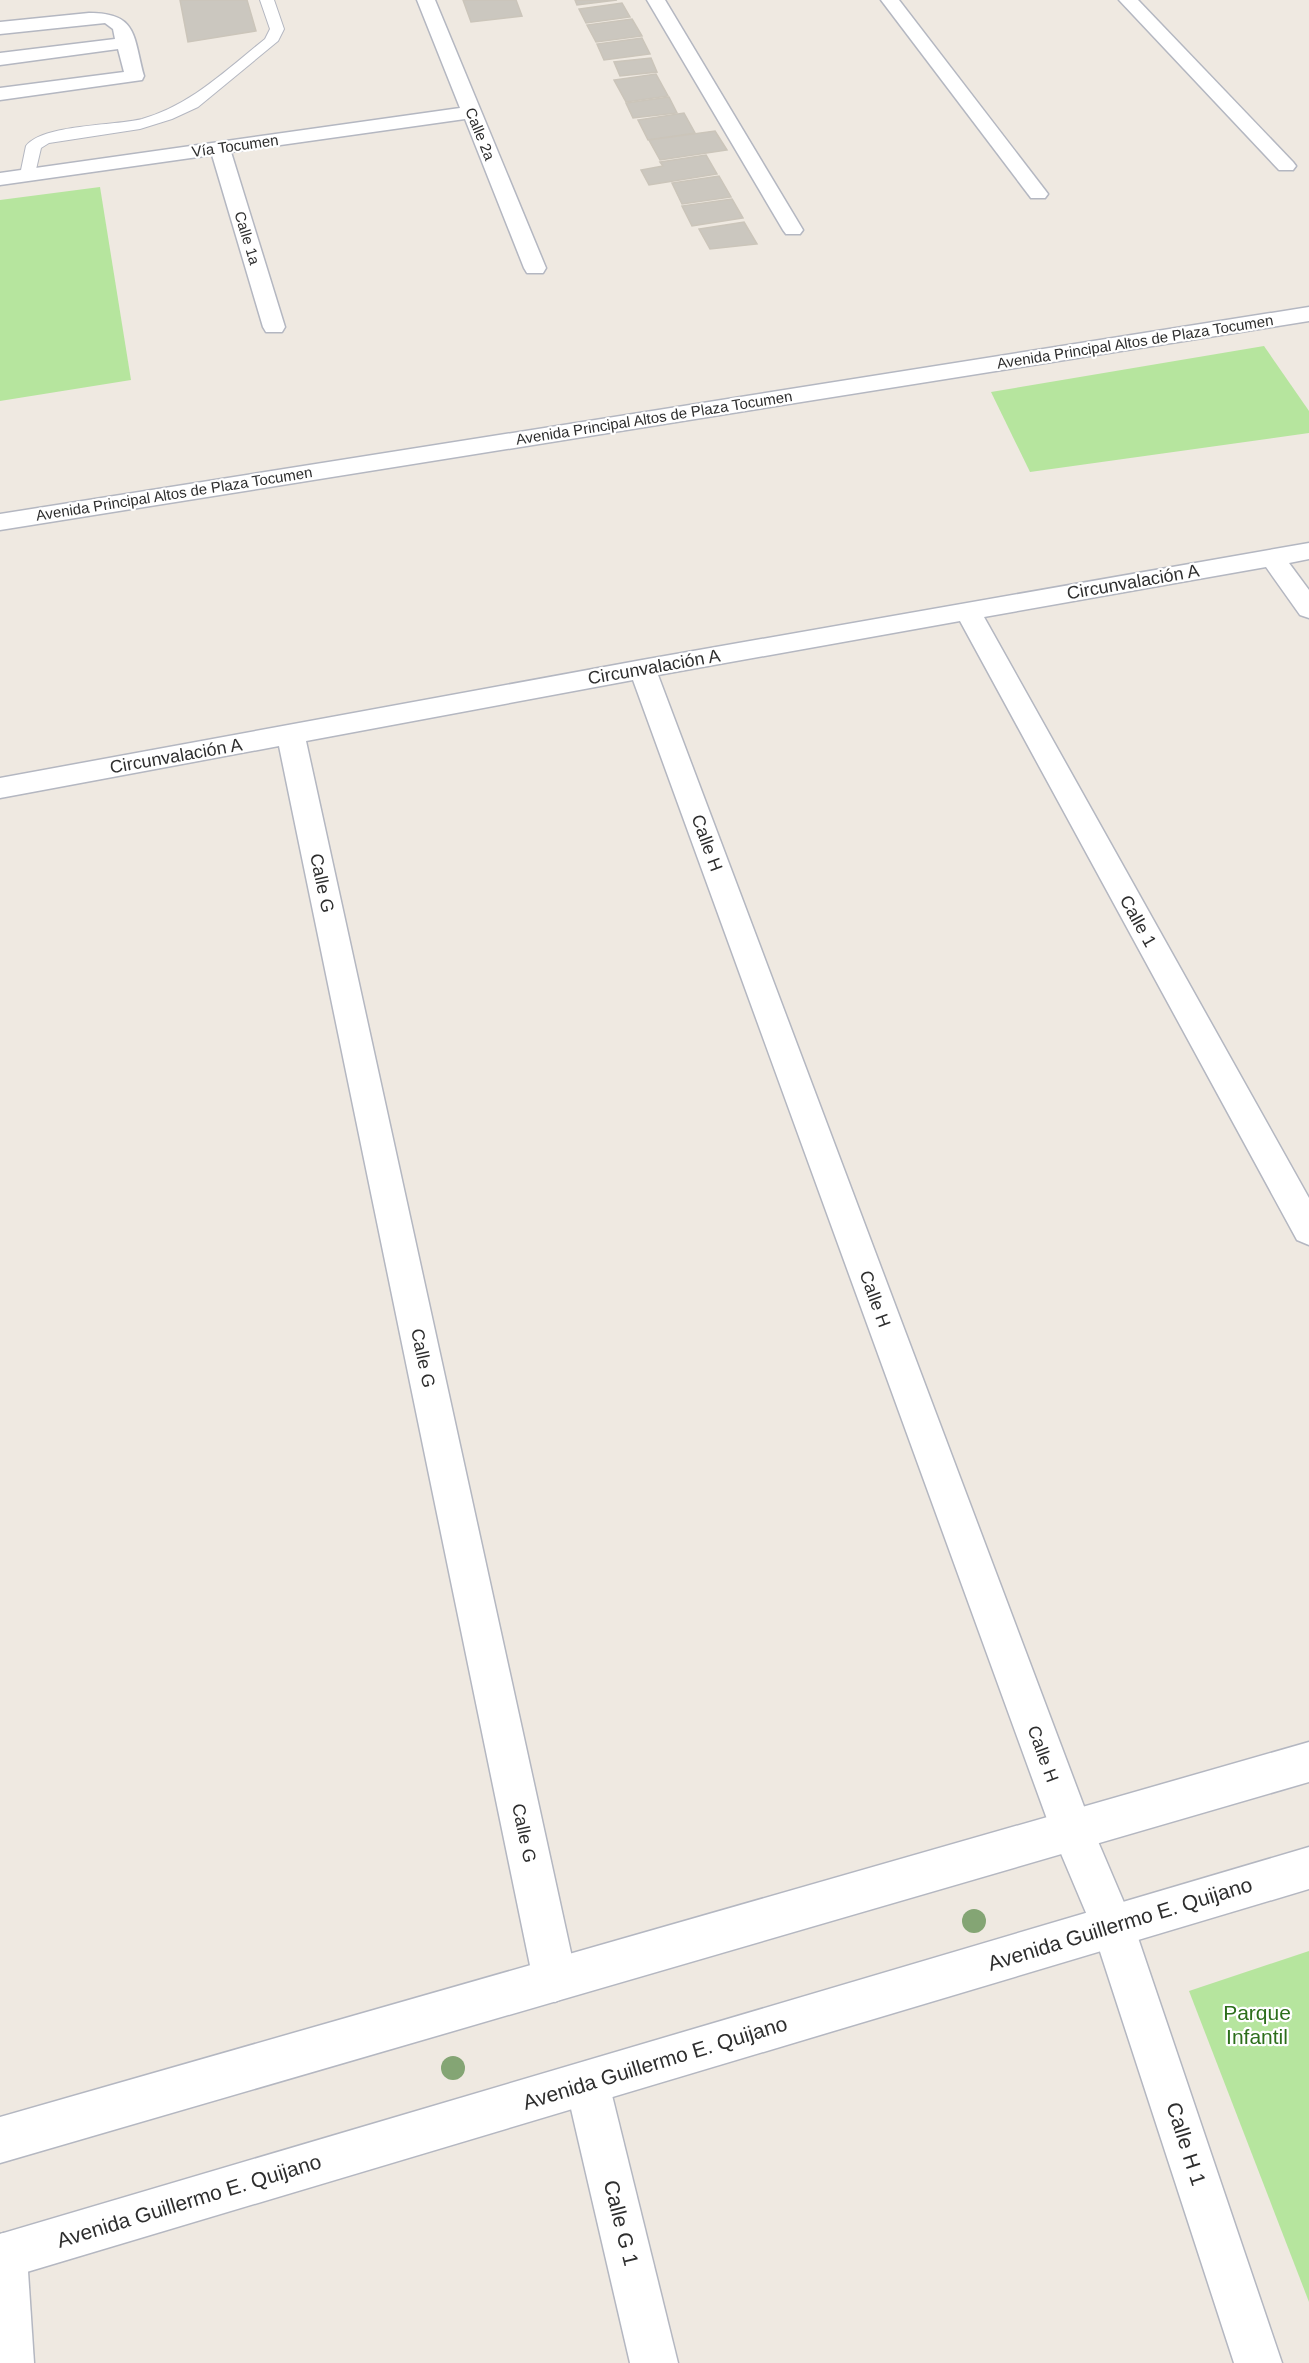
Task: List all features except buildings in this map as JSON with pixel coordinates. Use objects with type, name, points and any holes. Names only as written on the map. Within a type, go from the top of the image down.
[{"type":"street","name":"Calle 2a","points":[[426,0],[535,268]]},
{"type":"street","points":[[656,0],[793,230]]},
{"type":"street","points":[[890,0],[1038,194]]},
{"type":"street","points":[[1128,0],[1286,166]]},
{"type":"street","points":[[0,28],[89,18],[109,18],[121,26],[135,76],[0,94]]},
{"type":"street","points":[[0,59],[125,43]]},
{"type":"street","name":"Vía Tocumen","points":[[0,179],[471,112]]},
{"type":"street","name":"Calle 1a","points":[[220,148],[274,327]]},
{"type":"street","name":"Avenida Principal Altos de Plaza Tocumen","points":[[0,522],[1309,314]]},
{"type":"street","name":"Circunvalación A","points":[[0,788],[291,736],[642,669],[1309,551]]},
{"type":"street","points":[[1272,557],[1309,609]]},
{"type":"street","name":"Calle 1","points":[[968,612],[1309,1230]]},
{"type":"street","name":"Calle H","points":[[642,669],[1071,1830],[1113,1926]]},
{"type":"street","name":"Calle G","points":[[291,736],[555,1980]]},
{"type":"street","points":[[0,2140],[1309,1762]]},
{"type":"street","name":"Avenida Guillermo E. Quijano","points":[[2,2257],[1309,1868]]},
{"type":"street","name":"Calle H 1","points":[[1113,1926],[1258,2363]]},
{"type":"street","name":"Calle G 1","points":[[587,2083],[654,2363]]},
{"type":"street","points":[[2,2257],[10,2363]]},
{"type":"lane","points":[[28,175],[34,146],[45,139],[140,124],[193,104],[271,41],[277,29],[267,0]]},
{"type":"green space","points":[[100,187],[131,380],[0,401],[0,200]]},
{"type":"green space","points":[[1264,346],[1309,411],[1309,433],[1030,472],[991,392]]},
{"type":"green space","name":"Parque Infantil","points":[[1309,1951],[1309,2302],[1189,1991]]}]
